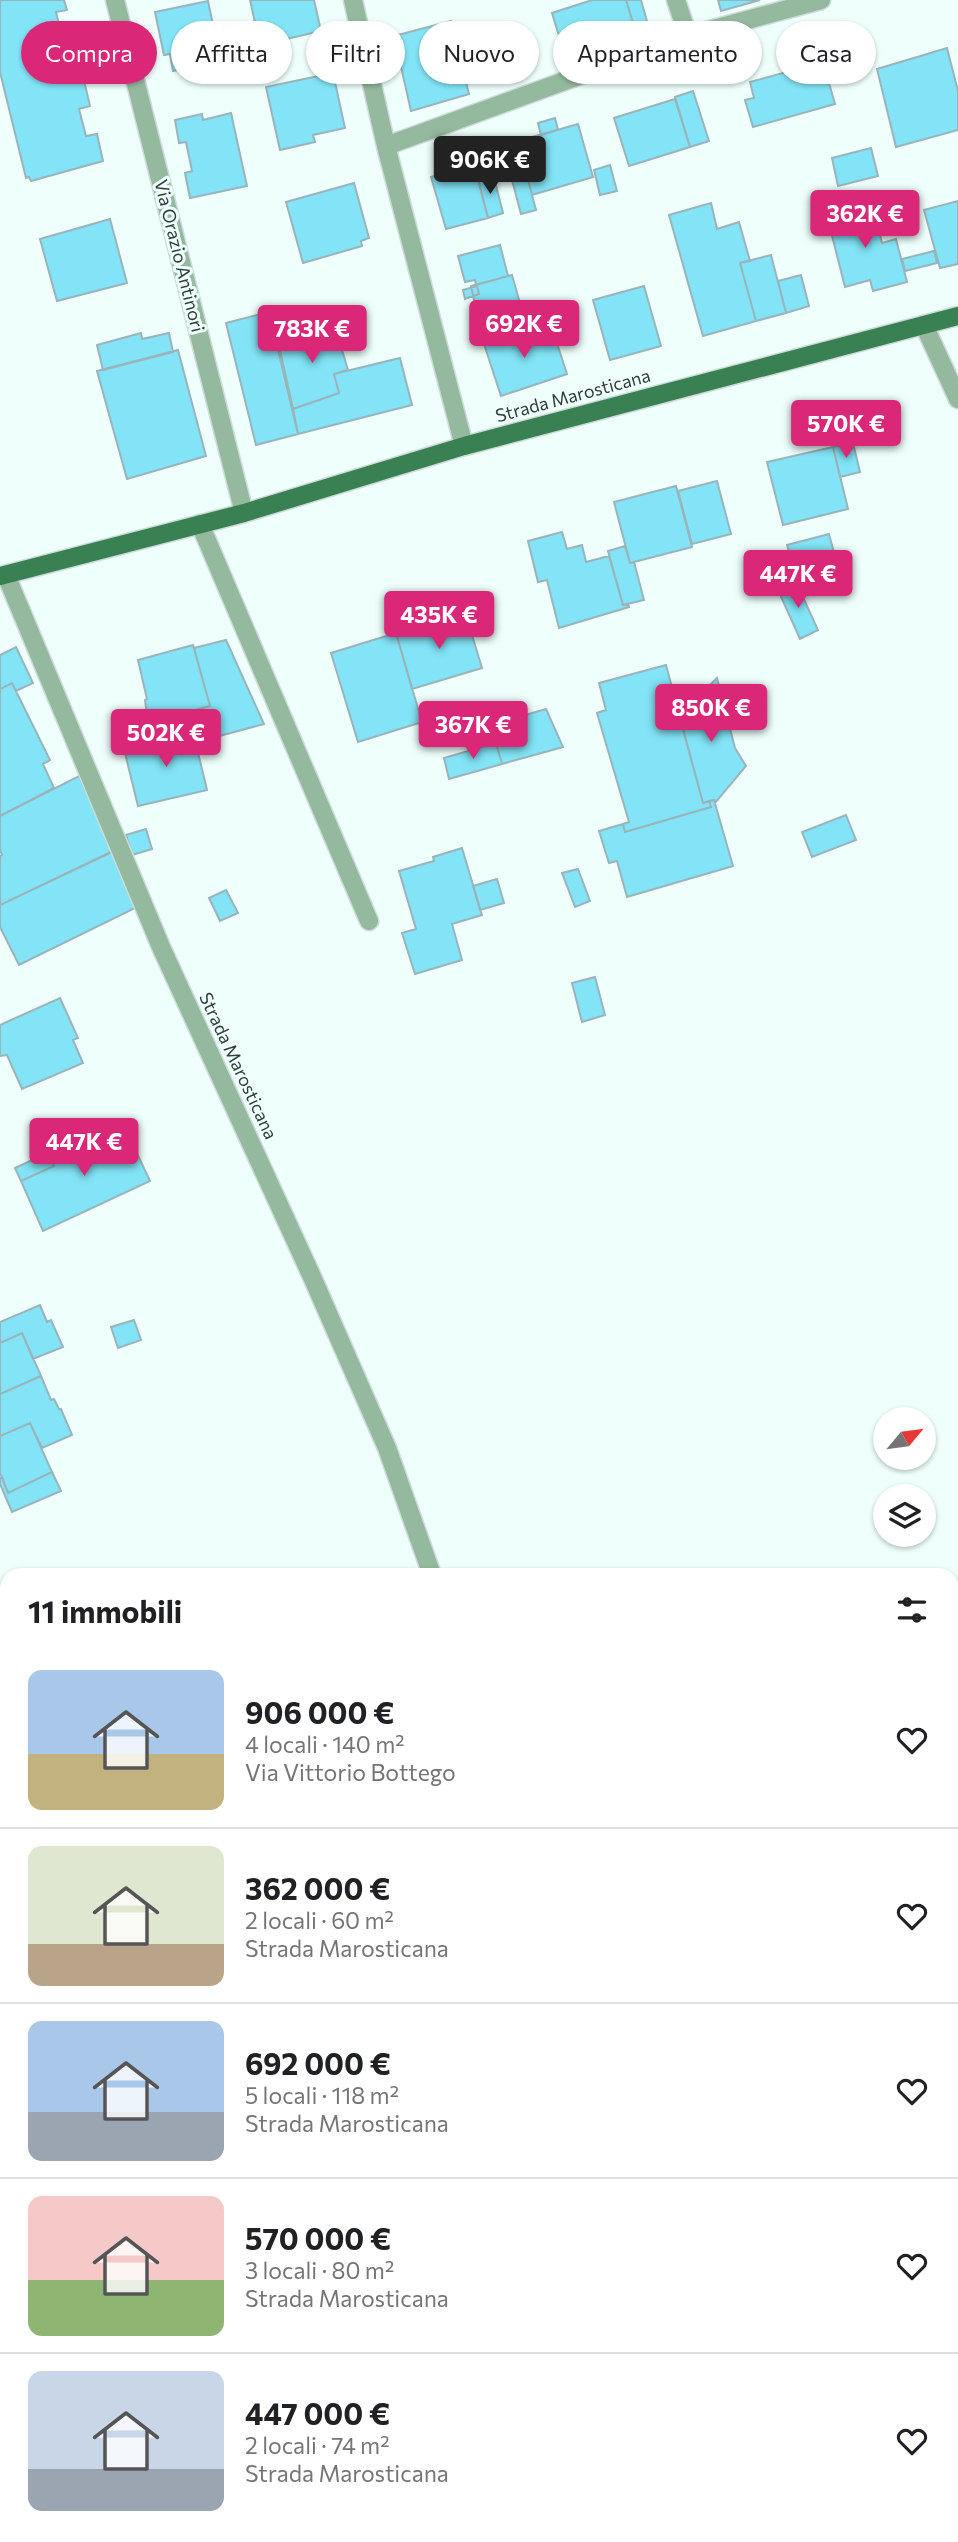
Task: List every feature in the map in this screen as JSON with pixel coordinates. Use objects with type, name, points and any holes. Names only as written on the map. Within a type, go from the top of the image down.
[{"type":"main road","name":"Strada Marosticana","points":[[3,575],[244,513],[464,446],[958,316]]},
{"type":"street","name":"Via Orazio Antinori","points":[[115,0],[244,513]]},
{"type":"street","points":[[353,0],[386,146],[464,446]]},
{"type":"street","points":[[676,0],[683,21]]},
{"type":"street","points":[[743,21],[821,0]]},
{"type":"street","points":[[386,146],[556,84]]},
{"type":"street","points":[[925,325],[958,399]]},
{"type":"street","points":[[200,524],[369,921]]},
{"type":"street","name":"Strada Marosticana","points":[[3,575],[161,947],[387,1448],[430,1568]]},
{"type":"building","points":[[0,0],[64,0],[67,10],[56,12],[58,21],[21,21],[21,84],[85,84],[90,106],[79,109],[86,136],[97,134],[103,161],[31,181],[29,177],[26,178],[0,72]]},
{"type":"building","points":[[250,0],[314,0],[319,21],[306,21],[306,34],[292,38],[292,21],[255,21]]},
{"type":"building","points":[[592,0],[626,0],[632,21],[554,21],[552,13]]},
{"type":"building","points":[[626,0],[641,0],[647,21],[633,21]]},
{"type":"building","points":[[718,0],[760,0],[721,11]]},
{"type":"building","points":[[208,1],[212,21],[171,21],[171,60],[170,54],[164,55],[155,12]]},
{"type":"building","points":[[419,29],[419,84],[467,84],[469,94],[411,111],[405,84],[405,33]]},
{"type":"building","points":[[947,48],[958,91],[958,130],[896,147],[877,69]]},
{"type":"building","points":[[776,75],[776,84],[829,84],[835,104],[753,127],[745,100],[754,98],[750,84],[762,84],[762,79]]},
{"type":"building","points":[[306,79],[306,84],[335,84],[345,128],[313,135],[315,142],[280,150],[266,87],[292,84],[292,82]]},
{"type":"building","points":[[693,91],[709,141],[690,147],[675,97]]},
{"type":"building","points":[[675,99],[690,147],[629,166],[614,118]]},
{"type":"building","points":[[231,113],[247,186],[190,198],[185,173],[192,171],[186,142],[179,143],[175,120],[202,114],[203,120]]},
{"type":"building","points":[[555,118],[558,130],[541,135],[538,123]]},
{"type":"building","points":[[578,124],[593,177],[532,195],[518,141]]},
{"type":"building","points":[[871,148],[878,176],[838,186],[832,158]]},
{"type":"building","points":[[474,165],[488,218],[446,229],[431,177]]},
{"type":"building","points":[[610,165],[617,191],[600,195],[594,170]]},
{"type":"building","points":[[493,174],[503,213],[488,218],[478,178]]},
{"type":"building","points":[[527,176],[536,210],[521,214],[512,180]]},
{"type":"building","points":[[354,183],[369,238],[361,241],[362,246],[303,263],[286,202]]},
{"type":"building","points":[[958,201],[958,264],[940,268],[924,210]]},
{"type":"building","points":[[711,203],[717,229],[739,222],[750,261],[740,263],[756,321],[703,336],[669,215]]},
{"type":"building","points":[[872,204],[882,243],[896,239],[907,282],[873,291],[870,280],[845,287],[827,216]]},
{"type":"building","points":[[110,219],[127,283],[57,301],[40,239]]},
{"type":"building","points":[[500,245],[508,276],[476,285],[475,280],[465,282],[458,256]]},
{"type":"building","points":[[934,251],[937,263],[905,271],[902,259]]},
{"type":"building","points":[[771,255],[786,313],[756,321],[740,263]]},
{"type":"building","points":[[512,275],[521,307],[478,319],[471,286]]},
{"type":"building","points":[[801,275],[809,306],[786,313],[778,281]]},
{"type":"building","points":[[477,286],[479,294],[465,299],[463,290]]},
{"type":"building","points":[[644,286],[661,346],[610,360],[593,300]]},
{"type":"building","points":[[542,307],[549,329],[518,339],[507,319]]},
{"type":"building","points":[[317,309],[322,329],[303,335],[298,315]]},
{"type":"building","points":[[269,312],[298,434],[256,445],[226,323]]},
{"type":"building","points":[[335,326],[348,370],[334,374],[339,393],[293,409],[278,341]]},
{"type":"building","points":[[552,328],[567,374],[501,396],[483,341],[515,331],[518,339]]},
{"type":"building","points":[[141,333],[142,339],[169,333],[173,352],[103,370],[97,345]]},
{"type":"building","points":[[178,350],[206,456],[127,479],[97,371]]},
{"type":"building","points":[[400,358],[412,405],[298,434],[293,409],[339,393],[334,374]]},
{"type":"building","points":[[853,443],[860,472],[840,477],[833,447]]},
{"type":"building","points":[[833,447],[848,509],[783,525],[767,462]]},
{"type":"building","points":[[717,481],[731,534],[692,544],[678,491]]},
{"type":"building","points":[[676,486],[692,547],[630,563],[614,502]]},
{"type":"building","points":[[562,532],[567,549],[582,545],[586,562],[609,556],[623,605],[628,604],[629,607],[559,628],[547,580],[538,582],[528,541]]},
{"type":"building","points":[[829,534],[837,564],[796,575],[787,545]]},
{"type":"building","points":[[625,546],[630,563],[634,562],[644,600],[623,605],[608,551]]},
{"type":"building","points":[[796,582],[818,630],[800,639],[778,590]]},
{"type":"building","points":[[465,612],[482,668],[412,689],[396,633]]},
{"type":"building","points":[[396,633],[422,722],[358,742],[331,653]]},
{"type":"building","points":[[226,640],[264,724],[212,738],[202,708],[210,706],[194,648]]},
{"type":"building","points":[[193,645],[210,706],[148,723],[147,699],[138,660]]},
{"type":"building","points":[[16,647],[33,683],[16,691],[12,683],[0,689],[0,655]]},
{"type":"building","points":[[666,665],[703,803],[709,801],[711,807],[625,832],[623,824],[629,822],[597,713],[606,710],[599,683]]},
{"type":"building","points":[[717,678],[735,748],[746,766],[715,803],[714,800],[703,803],[679,715]]},
{"type":"building","points":[[12,683],[50,760],[43,764],[54,788],[0,816],[0,689]]},
{"type":"building","points":[[546,709],[563,747],[502,764],[491,725]]},
{"type":"building","points":[[170,717],[174,737],[153,742],[148,723]]},
{"type":"building","points":[[193,732],[207,790],[138,806],[124,749]]},
{"type":"building","points":[[496,743],[502,764],[449,779],[444,758]]},
{"type":"building","points":[[79,776],[115,850],[0,905],[0,816]]},
{"type":"building","points":[[714,800],[733,866],[627,897],[617,861],[609,863],[599,831],[623,824],[625,832],[711,807],[709,801]]},
{"type":"building","points":[[846,815],[856,840],[812,857],[802,832]]},
{"type":"building","points":[[146,829],[152,849],[132,855],[126,835]]},
{"type":"building","points":[[462,848],[482,915],[452,924],[462,960],[415,974],[402,933],[416,929],[399,871],[434,861],[433,857]]},
{"type":"building","points":[[114,851],[141,905],[19,965],[0,927],[0,905]]},
{"type":"building","points":[[578,869],[590,901],[575,907],[562,873]]},
{"type":"building","points":[[497,879],[504,903],[480,910],[473,886]]},
{"type":"building","points":[[226,890],[238,913],[220,921],[209,898]]},
{"type":"building","points":[[595,977],[605,1015],[582,1022],[572,983]]},
{"type":"building","points":[[60,998],[78,1038],[73,1040],[83,1063],[22,1089],[7,1055],[0,1056],[0,1025]]},
{"type":"building","points":[[121,1120],[127,1132],[94,1147],[88,1134]]},
{"type":"building","points":[[127,1132],[150,1181],[43,1231],[21,1181],[54,1166],[47,1153],[88,1134],[94,1147]]},
{"type":"building","points":[[47,1153],[54,1166],[21,1181],[15,1168]]},
{"type":"building","points":[[40,1305],[47,1322],[51,1320],[63,1347],[33,1359],[22,1333],[0,1343],[0,1322]]},
{"type":"building","points":[[134,1320],[141,1340],[118,1348],[111,1327]]},
{"type":"building","points":[[22,1333],[41,1376],[0,1394],[0,1343]]},
{"type":"building","points":[[41,1376],[51,1400],[54,1399],[61,1409],[72,1435],[42,1448],[30,1423],[0,1436],[0,1394]]},
{"type":"building","points":[[30,1423],[52,1472],[8,1493],[0,1473],[0,1436]]},
{"type":"building","points":[[52,1472],[61,1491],[12,1512],[0,1478],[2,1477],[8,1493]]}]
